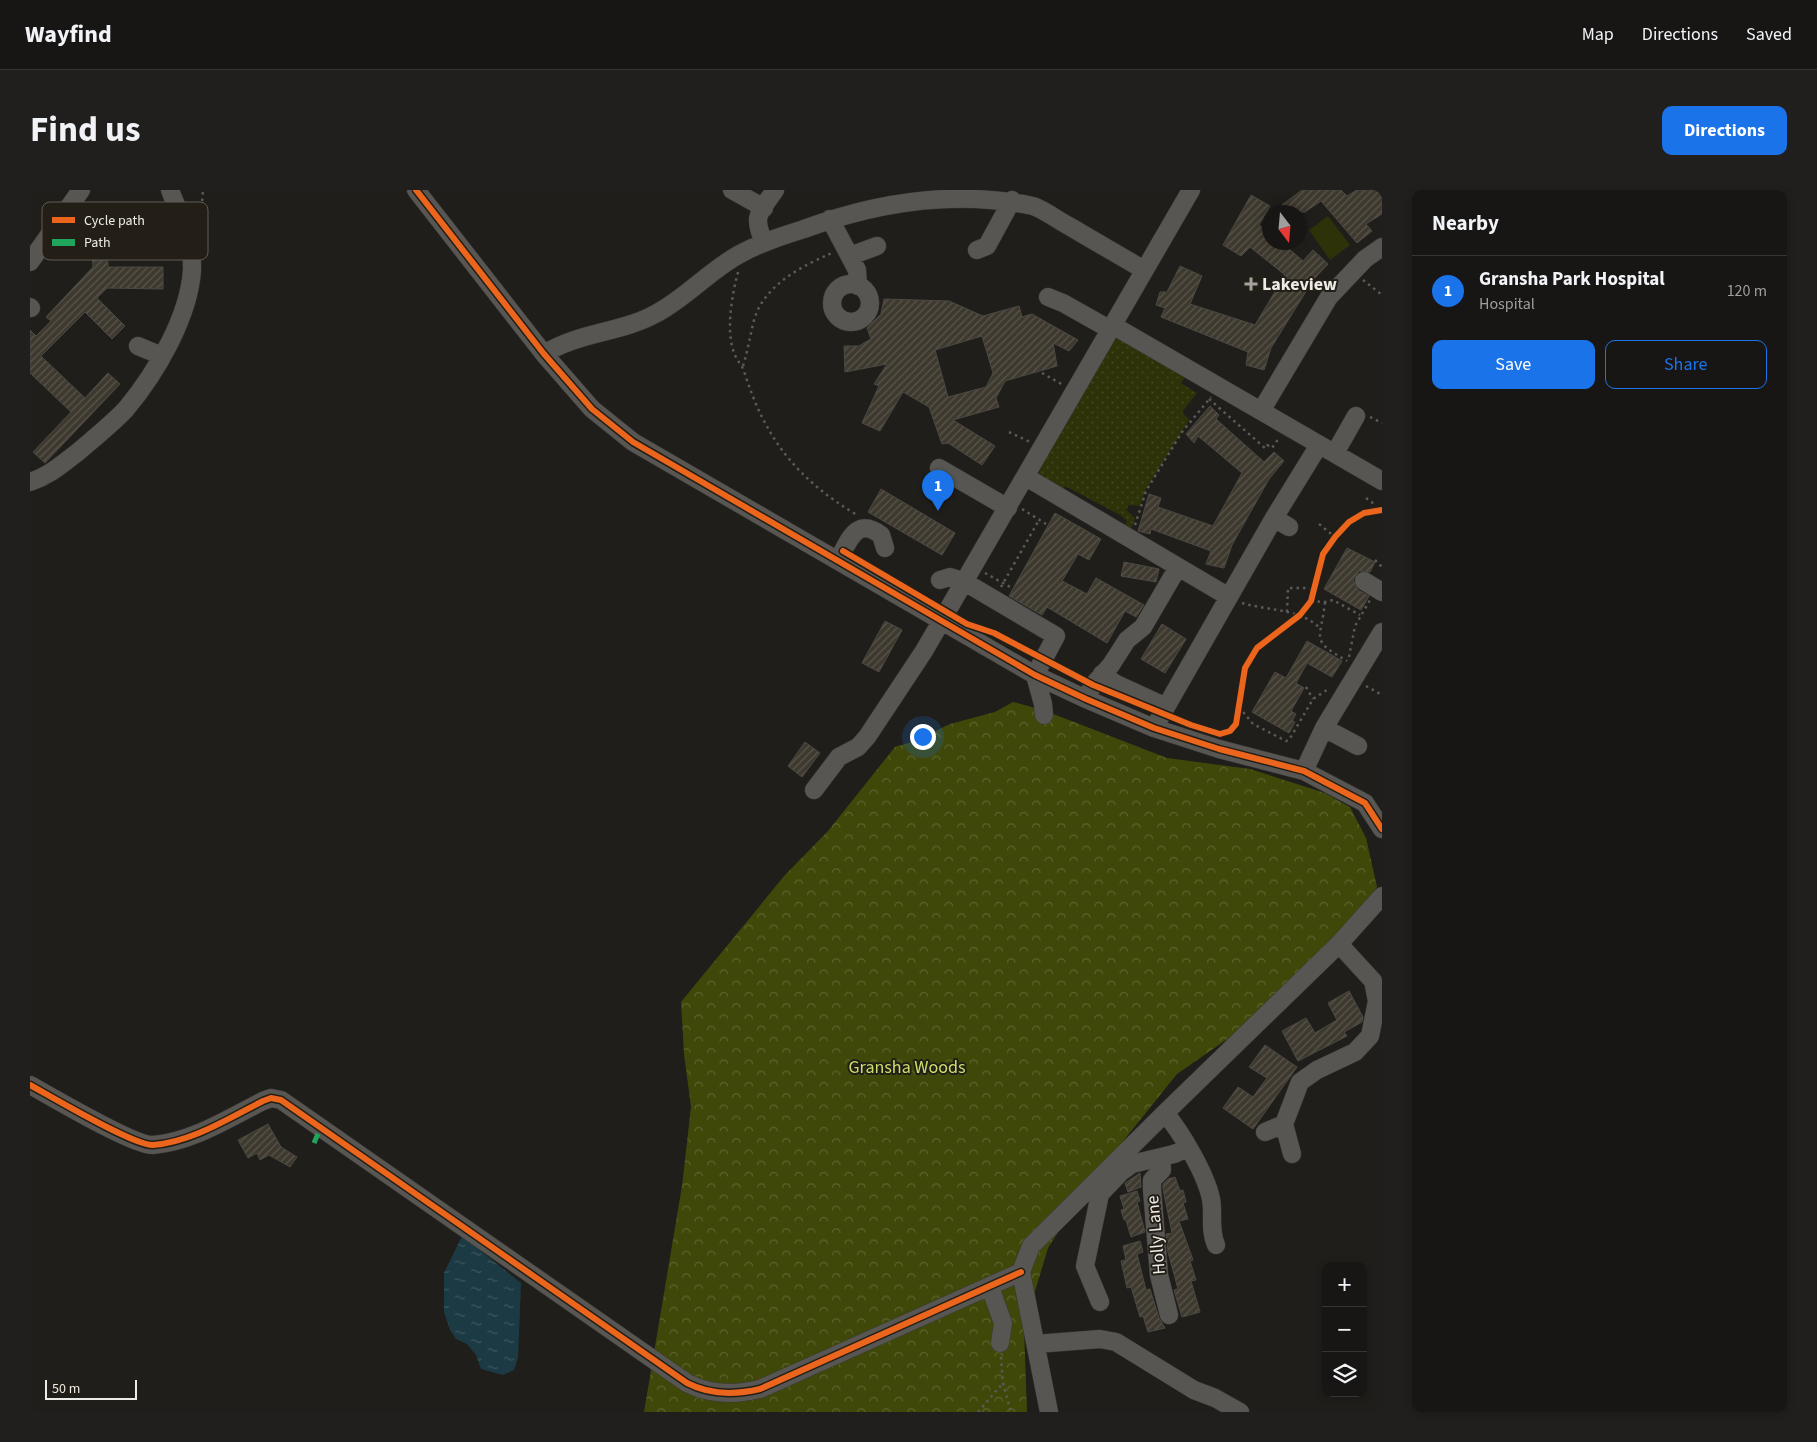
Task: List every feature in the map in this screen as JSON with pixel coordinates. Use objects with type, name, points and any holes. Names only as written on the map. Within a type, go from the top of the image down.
[{"type":"street","points":[[72,202],[81,190]]},
{"type":"street","points":[[170,190],[175,202]]},
{"type":"street","points":[[416,190],[544,354],[592,409],[633,442],[1036,675],[1086,700],[1154,728],[1219,749],[1304,771],[1365,803],[1382,829]]},
{"type":"street","points":[[732,190],[764,208]]},
{"type":"street","points":[[764,243],[756,222],[758,214],[775,190]]},
{"type":"street","points":[[814,790],[839,757],[858,747],[878,724],[1043,448],[1191,190]]},
{"type":"street","points":[[544,354],[571,342],[629,326],[657,313],[684,295],[712,271],[740,254],[764,243],[878,204],[921,196],[970,195],[1012,200],[1035,207],[1144,270]]},
{"type":"street","points":[[977,250],[987,246],[1012,200]]},
{"type":"street","points":[[830,219],[857,270],[858,286]]},
{"type":"street","points":[[30,262],[42,245]]},
{"type":"street","points":[[847,252],[877,246]]},
{"type":"street","points":[[1261,411],[1329,297],[1352,271],[1382,248]]},
{"type":"street","points":[[30,482],[42,478],[55,470],[126,409],[162,356],[188,301],[192,269],[191,260]]},
{"type":"street","points":[[1048,297],[1112,328],[1214,392],[1261,411],[1382,480]]},
{"type":"street","points":[[138,346],[162,356]]},
{"type":"street","points":[[1335,453],[1363,417]]},
{"type":"street","points":[[1154,728],[1164,706],[1319,445]]},
{"type":"street","points":[[939,468],[1009,505]]},
{"type":"street","points":[[1026,477],[1228,597]]},
{"type":"street","points":[[1274,518],[1289,527]]},
{"type":"street","points":[[838,560],[851,536],[862,528],[870,528],[881,535],[885,548]]},
{"type":"street","points":[[1086,700],[1093,685],[1127,640],[1143,627],[1178,567]]},
{"type":"street","points":[[940,580],[950,577],[963,582],[1056,636],[1036,675],[1044,715]]},
{"type":"street","points":[[1304,771],[1324,728],[1382,632]]},
{"type":"street","points":[[1102,674],[1116,684],[1164,706]]},
{"type":"street","points":[[1324,728],[1358,746]]},
{"type":"street","points":[[1049,1412],[1021,1272],[1031,1246],[1164,1113],[1339,944],[1382,896]]},
{"type":"street","points":[[1292,1154],[1284,1124],[1300,1082],[1317,1070],[1355,1052],[1370,1036],[1377,1001],[1373,981],[1339,944]]},
{"type":"street","points":[[30,1085],[132,1140],[151,1145],[177,1140],[198,1133],[271,1098],[281,1100],[687,1383],[708,1391],[745,1393],[760,1389],[1021,1272]]},
{"type":"street","points":[[1164,1113],[1187,1148],[1210,1197],[1213,1217],[1212,1234],[1216,1245]]},
{"type":"street","points":[[1265,1132],[1284,1124]]},
{"type":"street","points":[[1100,1302],[1086,1266],[1100,1194],[1121,1172],[1132,1164],[1187,1148]]},
{"type":"street","name":"Holly Lane","points":[[1161,1157],[1162,1170],[1152,1180],[1152,1189],[1159,1275],[1169,1315]]},
{"type":"street","points":[[990,1287],[1003,1323],[1000,1343]]},
{"type":"street","points":[[1036,1344],[1100,1339],[1116,1342],[1194,1390],[1216,1398],[1240,1412]]},
{"type":"path","points":[[742,366],[749,348],[754,318],[765,298],[803,266],[847,252]]},
{"type":"path","points":[[740,254],[730,310],[730,329],[735,355],[742,366],[755,406],[771,435],[791,462],[828,497],[867,521],[870,528]]},
{"type":"path","points":[[1352,271],[1382,295]]},
{"type":"path","points":[[1042,373],[1075,392]]},
{"type":"path","points":[[1130,539],[1146,491],[1182,432],[1214,392],[1265,448],[1267,445],[1272,448],[1286,426]]},
{"type":"path","points":[[1363,417],[1382,423]]},
{"type":"path","points":[[1008,432],[1043,448]]},
{"type":"path","points":[[1366,498],[1372,502],[1374,511]]},
{"type":"path","points":[[1009,505],[1046,524]]},
{"type":"path","points":[[1364,513],[1382,510]]},
{"type":"path","points":[[994,599],[1039,520]]},
{"type":"path","points":[[1319,524],[1335,537]]},
{"type":"path","points":[[1375,560],[1382,567]]},
{"type":"path","points":[[973,566],[1010,587]]},
{"type":"path","points":[[1297,617],[1311,601],[1315,581]]},
{"type":"path","points":[[1346,669],[1353,634],[1374,587]]},
{"type":"path","points":[[1287,612],[1288,588],[1313,590]]},
{"type":"path","points":[[1228,597],[1257,608],[1287,612],[1313,621],[1320,628]]},
{"type":"path","points":[[1311,601],[1325,602],[1334,600],[1360,615]]},
{"type":"path","points":[[1325,602],[1320,628],[1320,642],[1324,648],[1348,662]]},
{"type":"path","points":[[1239,707],[1253,724],[1286,741],[1289,740],[1313,699],[1333,686]]},
{"type":"path","points":[[1306,687],[1313,699]]},
{"type":"path","points":[[1238,715],[1241,697]]},
{"type":"path","points":[[1000,1343],[1003,1383],[1011,1412]]},
{"type":"path","points":[[978,1412],[1003,1383]]},
{"type":"green space","points":[[1328,216],[1350,245],[1330,260],[1309,230]]},
{"type":"green space","points":[[1116,339],[1126,339],[1187,374],[1181,383],[1197,393],[1182,412],[1189,420],[1146,489],[1140,506],[1129,505],[1126,510],[1135,518],[1130,531],[1124,529],[1127,521],[1122,516],[1065,486],[1062,491],[1043,480],[1039,473],[1041,462],[1108,346]]},
{"type":"green space","name":"Gransha Woods","points":[[1013,702],[1043,710],[1167,758],[1250,769],[1325,793],[1350,807],[1366,838],[1377,887],[1332,944],[1236,1033],[1177,1074],[1091,1181],[1048,1248],[1024,1328],[1027,1412],[644,1412],[682,1186],[691,1107],[684,1054],[681,1002],[785,875],[828,831],[895,747],[915,741],[950,724],[995,712]]},
{"type":"water","points":[[462,1236],[521,1283],[518,1358],[514,1370],[503,1375],[481,1369],[476,1355],[467,1344],[456,1339],[450,1330],[444,1312],[444,1273]]},
{"type":"building","points":[[1302,190],[1341,190],[1347,196],[1357,190],[1382,190],[1382,214],[1366,224],[1372,231],[1357,243],[1321,201],[1307,211],[1307,205],[1282,205]]},
{"type":"building","points":[[1251,195],[1268,205],[1262,205],[1262,220],[1259,225],[1262,227],[1262,250],[1290,250],[1303,261],[1313,250],[1328,264],[1313,280],[1271,348],[1264,370],[1246,365],[1248,352],[1161,317],[1165,308],[1156,305],[1160,292],[1167,292],[1180,266],[1202,276],[1190,304],[1255,325],[1285,275],[1250,247],[1241,256],[1223,245]]},
{"type":"building","points":[[93,260],[108,260],[108,267],[163,267],[163,289],[107,288],[97,298],[125,326],[112,339],[85,312],[41,356],[85,398],[108,373],[120,384],[45,463],[33,452],[71,412],[30,373],[30,330],[36,336],[51,321],[46,317],[93,267]]},
{"type":"building","points":[[884,299],[949,301],[983,316],[1019,306],[1022,317],[1032,314],[1078,340],[1069,351],[1053,343],[1057,366],[1005,381],[996,398],[999,407],[953,420],[995,446],[982,465],[948,443],[942,444],[929,407],[903,392],[880,431],[862,423],[879,386],[874,384],[887,364],[845,372],[844,346],[859,346],[871,339],[867,328],[881,314]],"holes":[[[982,336],[993,373],[986,387],[948,397],[935,350]]]},
{"type":"building","points":[[1210,406],[1219,415],[1216,419],[1264,462],[1274,452],[1284,461],[1269,479],[1232,545],[1224,568],[1206,564],[1211,551],[1151,529],[1150,534],[1138,531],[1149,494],[1161,498],[1158,507],[1213,526],[1242,473],[1198,436],[1194,443],[1186,434]]},
{"type":"building","points":[[881,489],[955,533],[942,555],[868,512]]},
{"type":"building","points":[[1055,513],[1101,539],[1089,560],[1078,554],[1062,581],[1087,594],[1096,578],[1144,605],[1136,617],[1125,611],[1107,643],[1047,607],[1042,615],[1009,596]]},
{"type":"building","points":[[1347,548],[1375,562],[1370,572],[1359,571],[1353,580],[1358,590],[1369,596],[1361,610],[1324,589]]},
{"type":"building","points":[[1124,562],[1159,569],[1156,582],[1121,576]]},
{"type":"building","points":[[885,621],[902,630],[879,672],[862,663]]},
{"type":"building","points":[[1162,624],[1186,639],[1165,673],[1141,659]]},
{"type":"building","points":[[1307,641],[1342,661],[1332,677],[1307,663],[1296,683],[1304,688],[1291,711],[1296,714],[1292,721],[1295,722],[1289,733],[1252,712],[1275,672],[1286,678]]},
{"type":"building","points":[[805,742],[820,753],[802,777],[788,766]]},
{"type":"building","points":[[1349,991],[1363,1017],[1362,1022],[1344,1032],[1347,1036],[1298,1061],[1282,1031],[1306,1018],[1315,1033],[1337,1020],[1328,1003]]},
{"type":"building","points":[[1265,1045],[1297,1067],[1253,1129],[1223,1108],[1238,1087],[1253,1097],[1267,1078],[1249,1067]]},
{"type":"building","points":[[268,1124],[281,1147],[297,1157],[290,1167],[269,1155],[260,1160],[257,1153],[248,1158],[238,1140]]},
{"type":"building","points":[[1140,1173],[1141,1187],[1128,1192],[1125,1183]]},
{"type":"building","points":[[1175,1177],[1180,1191],[1183,1190],[1186,1202],[1183,1203],[1188,1219],[1179,1221],[1193,1260],[1190,1261],[1196,1280],[1191,1281],[1200,1312],[1182,1317],[1174,1290],[1178,1289],[1168,1252],[1166,1234],[1172,1233],[1163,1189],[1163,1184],[1168,1179]]},
{"type":"building","points":[[1137,1191],[1140,1201],[1137,1202],[1145,1232],[1131,1237],[1121,1210],[1124,1209],[1120,1196]]},
{"type":"building","points":[[1140,1241],[1143,1252],[1137,1254],[1146,1290],[1150,1289],[1159,1318],[1165,1328],[1148,1332],[1143,1316],[1140,1317],[1131,1287],[1127,1288],[1121,1261],[1126,1260],[1123,1246]]},
{"type":"marked path","points":[[314,1143],[321,1127]]},
{"type":"cycle path","points":[[416,190],[544,354],[592,409],[633,442],[1035,675],[1154,728],[1219,749],[1304,771],[1365,803],[1382,829]]},
{"type":"cycle path","points":[[843,551],[967,624],[994,633],[1093,685],[1191,725],[1220,734],[1230,731],[1236,724],[1245,668],[1257,648],[1300,615],[1311,601],[1323,554],[1335,537],[1349,522],[1364,513],[1382,510]]},
{"type":"cycle path","points":[[30,1085],[112,1130],[129,1138],[153,1145],[168,1143],[196,1134],[271,1098],[281,1100],[687,1383],[714,1392],[732,1393],[760,1389],[1021,1272]]},
{"type":"place","name":"Lakeview","points":[[1251,284]]},
{"type":"place","name":"Gransha Park Hospital","points":[[938,511]]}]
